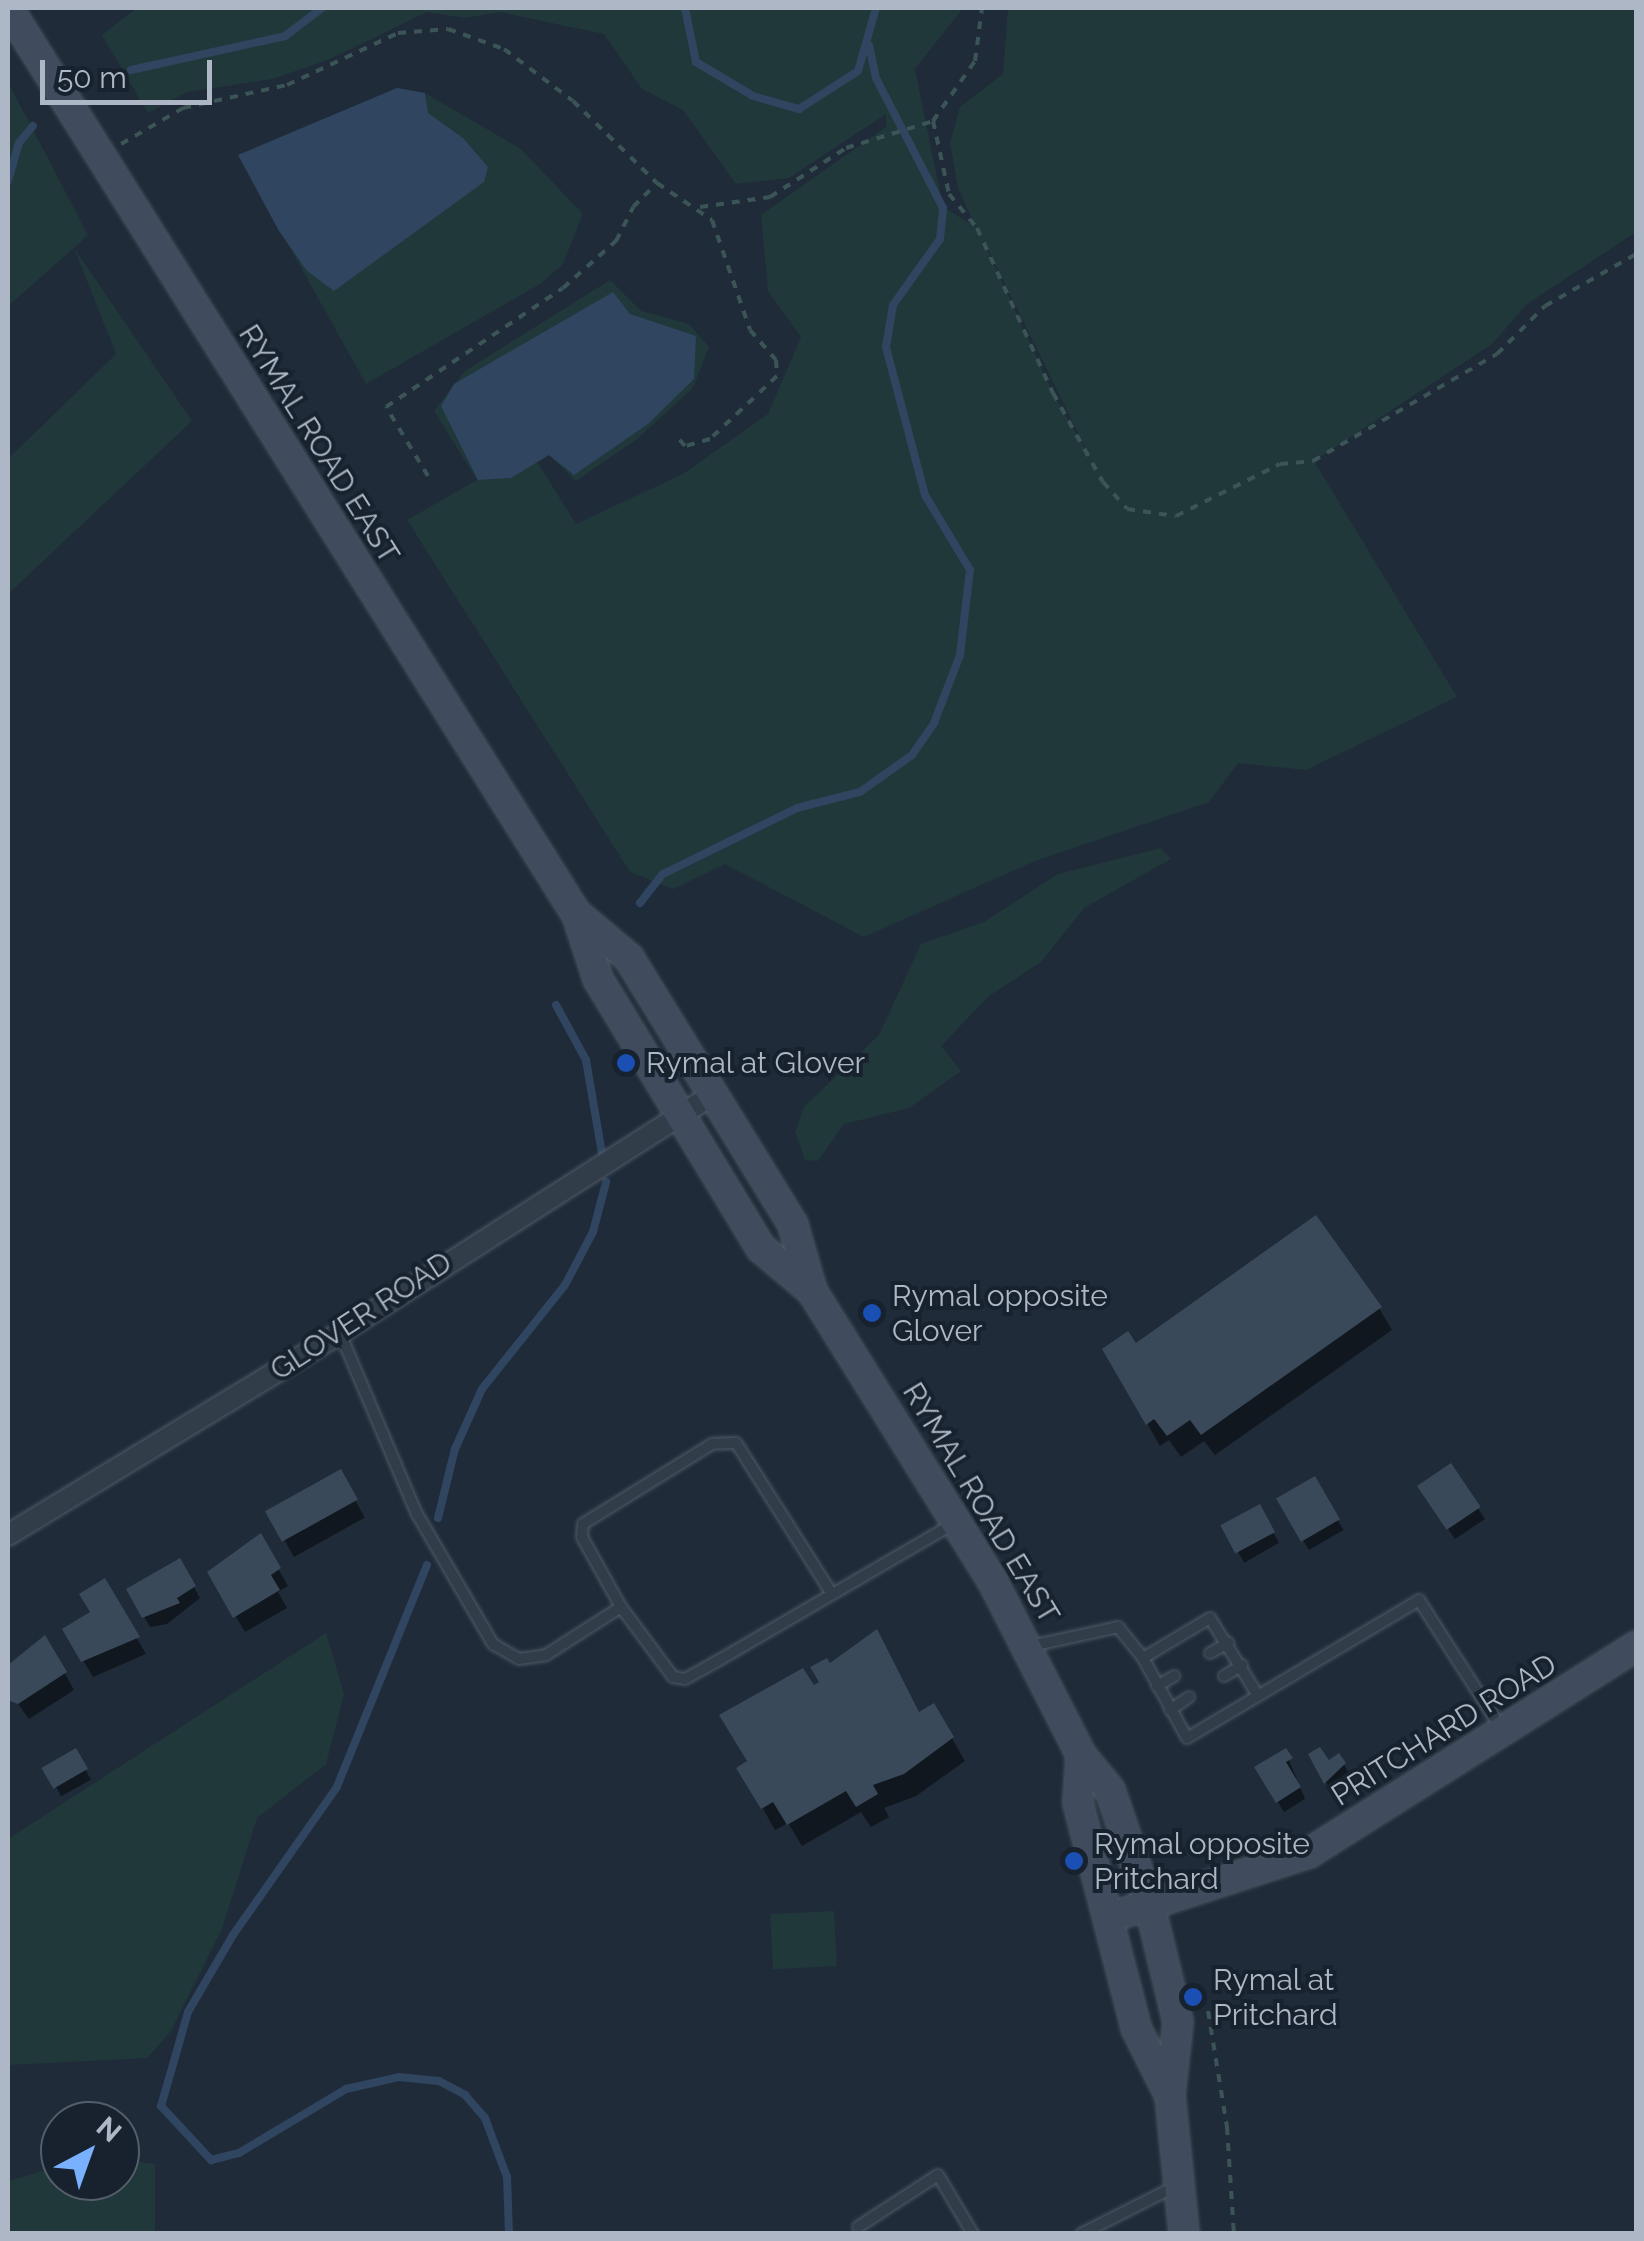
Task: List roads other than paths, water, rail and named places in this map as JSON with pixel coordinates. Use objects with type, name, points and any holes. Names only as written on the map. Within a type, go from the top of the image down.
[{"type":"main road","name":"RYMAL ROAD EAST","points":[[8,8],[577,915],[598,979],[761,1248],[812,1291]]},
{"type":"main road","name":"RYMAL ROAD EAST","points":[[577,915],[629,958],[793,1225],[812,1291],[1030,1646],[1081,1755],[1110,1790],[1150,1907],[1178,2022],[1170,2095],[1184,2234]]},
{"type":"main road","name":"PRITCHARD ROAD","points":[[1112,1918],[1309,1853],[1636,1646]]},
{"type":"main road","name":"RYMAL ROAD EAST","points":[[1081,1755],[1078,1804],[1112,1918],[1136,2028],[1170,2095]]},
{"type":"street","name":"GLOVER ROAD","points":[[8,1535],[340,1333],[713,1094]]},
{"type":"lane","points":[[340,1333],[417,1514],[494,1644],[519,1659],[546,1655],[621,1607]]},
{"type":"lane","points":[[832,1594],[736,1443],[712,1444],[583,1524],[582,1537],[621,1607],[673,1677],[685,1679],[957,1522]]},
{"type":"lane","points":[[1030,1646],[1118,1627],[1143,1658],[1187,1738],[1420,1600],[1503,1730]]},
{"type":"lane","points":[[1143,1658],[1210,1618],[1242,1664],[1256,1694]]},
{"type":"lane","points":[[1210,1653],[1228,1642]]},
{"type":"lane","points":[[1224,1676],[1242,1664]]},
{"type":"lane","points":[[1156,1686],[1174,1676]]},
{"type":"lane","points":[[1170,1710],[1188,1697]]},
{"type":"lane","points":[[858,2227],[938,2175],[973,2234]]},
{"type":"lane","points":[[1081,2234],[1180,2185]]},
{"type":"water","points":[[397,88],[425,93],[428,113],[463,138],[488,167],[484,182],[334,291],[307,271],[279,231],[238,155]]},
{"type":"water","points":[[613,292],[630,314],[696,336],[694,379],[648,424],[574,475],[549,455],[511,478],[478,480],[441,406],[454,384]]},
{"type":"waterway","points":[[131,70],[285,36],[322,8]]},
{"type":"waterway","points":[[685,8],[696,62],[753,96],[799,109],[858,71],[876,8]]},
{"type":"waterway","points":[[640,903],[663,874],[797,808],[860,792],[912,755],[934,723],[960,655],[970,570],[925,495],[886,347],[893,305],[940,239],[943,208],[876,78],[869,46]]},
{"type":"waterway","points":[[8,181],[19,143],[33,126]]},
{"type":"waterway","points":[[556,1005],[586,1060],[603,1159]]},
{"type":"waterway","points":[[438,1518],[455,1449],[482,1389],[565,1285],[593,1232],[606,1182]]},
{"type":"waterway","points":[[427,1565],[337,1787],[233,1935],[188,2012],[161,2106],[211,2160],[239,2153],[346,2089],[399,2077],[439,2081],[465,2095],[485,2118],[507,2177],[509,2234]]},
{"type":"place","name":"Rymal at Glover","points":[[626,1063]]},
{"type":"place","name":"Rymal opposite Glover","points":[[872,1313]]},
{"type":"place","name":"Rymal opposite Pritchard","points":[[1074,1861]]},
{"type":"place","name":"Rymal at Pritchard","points":[[1193,1997]]}]
